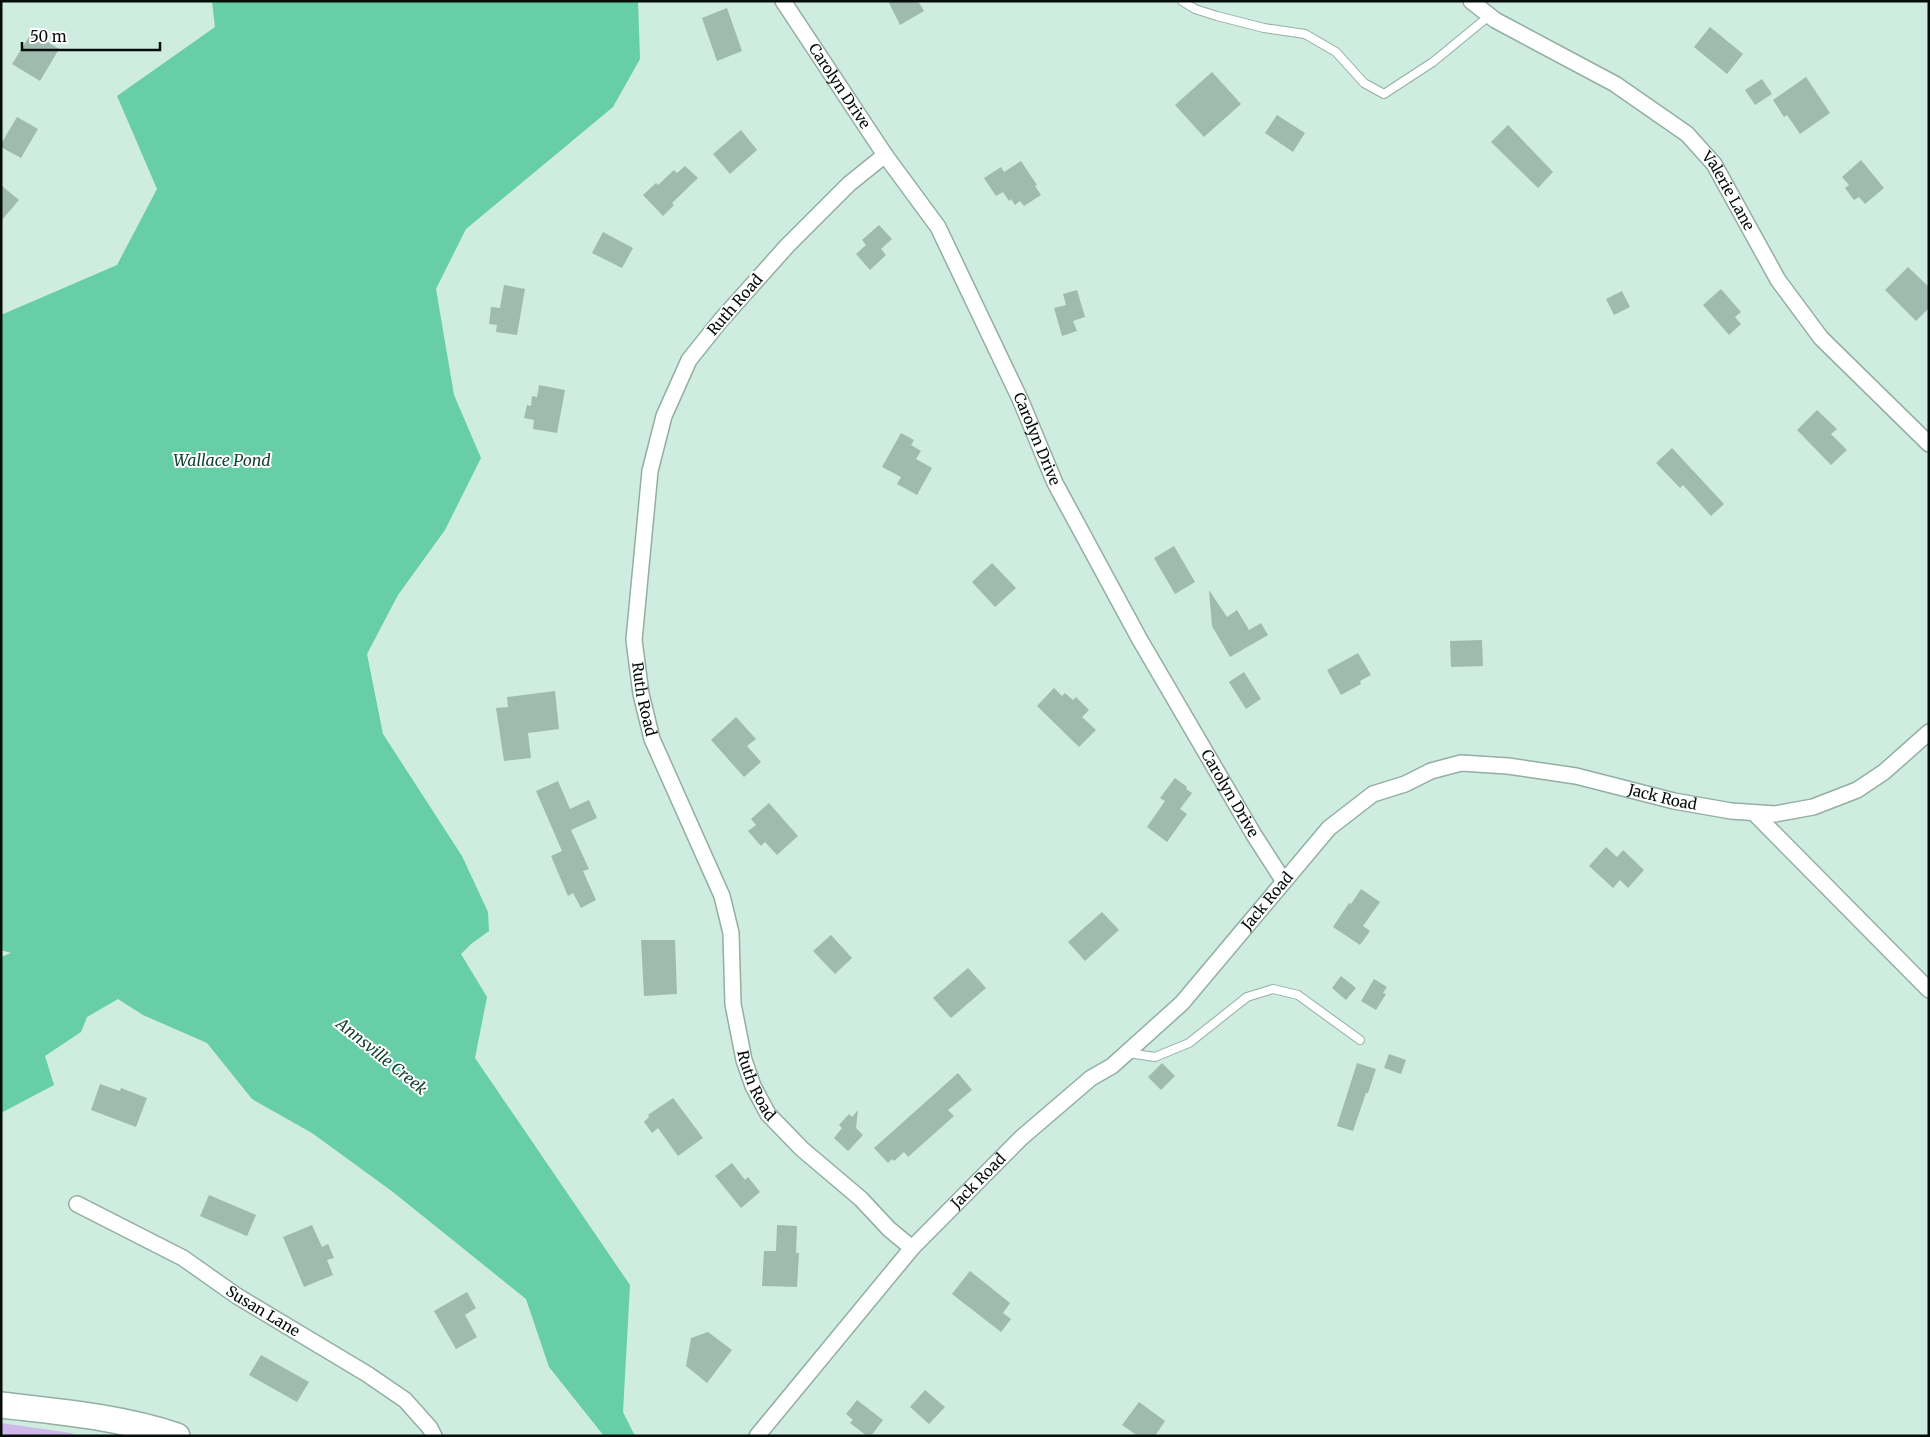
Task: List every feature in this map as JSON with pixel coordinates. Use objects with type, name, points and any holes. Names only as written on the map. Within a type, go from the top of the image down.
[{"type":"highway","points":[[1,1405],[117,1420],[153,1428],[177,1436]]},
{"type":"street","name":"Carolyn Drive","points":[[783,1],[886,155],[938,227],[1020,399],[1056,483],[1140,640],[1254,835],[1283,880]]},
{"type":"street","name":"Valerie Lane","points":[[1471,1],[1489,16],[1615,84],[1687,134],[1714,164],[1778,280],[1821,338],[1929,444]]},
{"type":"street","name":"Ruth Road","points":[[886,155],[849,184],[787,246],[721,320],[689,360],[664,416],[650,471],[634,640],[641,694],[652,739],[722,896],[731,933],[733,1004],[744,1060],[753,1086],[768,1114],[802,1148],[861,1199],[889,1229],[912,1248]]},
{"type":"street","name":"Jack Road","points":[[757,1436],[912,1248],[1021,1138],[1091,1078],[1112,1066],[1182,1003],[1283,880],[1329,828],[1373,794],[1405,784],[1431,771],[1461,763],[1508,766],[1576,776],[1674,801],[1732,811],[1774,814],[1813,807],[1857,790],[1884,772],[1929,732]]},
{"type":"street","points":[[1754,812],[1929,990]]},
{"type":"street","name":"Susan Lane","points":[[77,1204],[183,1258],[237,1296],[367,1374],[404,1400],[430,1428],[434,1436]]},
{"type":"lane","points":[[1182,1],[1195,9],[1264,28],[1305,34],[1336,52],[1364,83],[1384,94],[1433,62],[1489,16]]},
{"type":"lane","points":[[1126,1052],[1155,1057],[1189,1042],[1247,997],[1273,989],[1298,996],[1360,1040]]},
{"type":"shaded area","points":[[1,1423],[71,1433],[77,1436],[1,1436]]},
{"type":"water","name":"Wallace Pond","points":[[212,1],[638,1],[640,59],[613,107],[466,229],[436,289],[454,395],[481,458],[445,530],[398,595],[367,654],[383,734],[462,856],[488,912],[489,931],[461,954],[487,997],[475,1058],[630,1285],[623,1412],[635,1436],[604,1436],[549,1367],[526,1299],[393,1192],[312,1133],[252,1099],[207,1043],[143,1015],[118,999],[87,1017],[81,1032],[45,1056],[54,1085],[1,1113],[1,957],[11,953],[1,950],[1,315],[117,265],[157,189],[117,96],[215,27]]},
{"type":"building","points":[[888,1],[918,1],[924,11],[900,25]]},
{"type":"building","points":[[727,8],[742,51],[717,61],[702,18]]},
{"type":"building","points":[[1710,27],[1743,54],[1727,74],[1694,47]]},
{"type":"building","points":[[32,32],[59,49],[40,81],[12,64]]},
{"type":"building","points":[[1212,72],[1241,104],[1204,137],[1175,105]]},
{"type":"building","points":[[1806,77],[1830,113],[1800,134],[1787,115],[1784,117],[1773,100]]},
{"type":"building","points":[[1762,79],[1772,94],[1755,105],[1745,90]]},
{"type":"building","points":[[1277,115],[1305,133],[1293,152],[1265,133]]},
{"type":"building","points":[[17,117],[38,129],[21,158],[1,147]]},
{"type":"building","points":[[1508,125],[1553,172],[1538,188],[1491,142]]},
{"type":"building","points":[[741,130],[757,150],[730,174],[713,154]]},
{"type":"building","points":[[1861,160],[1884,188],[1865,204],[1859,197],[1854,200],[1845,188],[1849,185],[1842,177]]},
{"type":"building","points":[[1021,161],[1037,185],[1035,186],[1041,195],[1024,206],[1020,201],[1015,205],[1011,199],[1009,201],[1003,192],[996,196],[984,178],[1001,167],[1004,172]]},
{"type":"building","points":[[685,166],[698,178],[672,203],[674,205],[663,216],[643,195],[656,183],[658,185],[674,170],[677,173]]},
{"type":"building","points":[[1,185],[19,200],[1,221]]},
{"type":"building","points":[[879,225],[892,239],[881,249],[886,255],[870,270],[856,254],[866,245],[862,240]]},
{"type":"building","points":[[603,232],[633,248],[622,268],[592,253]]},
{"type":"building","points":[[1908,267],[1929,287],[1929,308],[1916,321],[1885,290]]},
{"type":"building","points":[[504,285],[525,289],[517,335],[496,332],[497,325],[489,324],[491,307],[500,308]]},
{"type":"building","points":[[1721,289],[1741,312],[1735,317],[1741,324],[1729,335],[1703,305]]},
{"type":"building","points":[[1077,290],[1085,317],[1073,321],[1077,331],[1062,336],[1054,308],[1066,305],[1063,294]]},
{"type":"building","points":[[1622,291],[1630,307],[1614,315],[1606,299]]},
{"type":"building","points":[[539,385],[565,390],[557,433],[533,429],[534,420],[524,418],[527,405],[531,406],[532,396],[537,397]]},
{"type":"building","points":[[1817,410],[1837,429],[1831,434],[1847,450],[1831,465],[1797,430]]},
{"type":"building","points":[[901,433],[914,440],[911,445],[921,451],[916,459],[932,468],[917,495],[897,484],[901,477],[882,467]]},
{"type":"building","points":[[1672,448],[1724,504],[1711,516],[1683,485],[1680,488],[1656,463]]},
{"type":"building","points":[[1174,546],[1195,582],[1175,594],[1154,558]]},
{"type":"building","points":[[992,563],[1016,588],[995,607],[972,582]]},
{"type":"building","points":[[1209,590],[1227,617],[1237,610],[1249,630],[1261,623],[1268,635],[1230,657],[1212,626]]},
{"type":"building","points":[[1482,640],[1483,666],[1451,667],[1450,641]]},
{"type":"building","points":[[1358,653],[1371,675],[1360,681],[1361,684],[1341,695],[1327,670]]},
{"type":"building","points":[[1244,672],[1261,699],[1246,709],[1229,682]]},
{"type":"building","points":[[1054,688],[1062,696],[1065,693],[1073,700],[1076,697],[1089,710],[1082,717],[1096,730],[1079,747],[1037,706]]},
{"type":"building","points":[[555,691],[559,729],[528,733],[531,758],[504,761],[496,708],[508,707],[507,697]]},
{"type":"building","points":[[736,717],[756,739],[747,746],[761,762],[744,777],[711,740]]},
{"type":"building","points":[[1175,778],[1192,793],[1180,809],[1187,814],[1167,842],[1147,827],[1165,801],[1160,798]]},
{"type":"building","points":[[558,781],[570,809],[589,800],[597,818],[571,830],[589,869],[583,871],[596,900],[581,908],[573,893],[568,896],[551,856],[562,851],[536,791]]},
{"type":"building","points":[[769,803],[798,836],[777,855],[765,842],[761,846],[748,831],[756,825],[751,819]]},
{"type":"building","points":[[1606,847],[1617,857],[1623,850],[1644,870],[1628,888],[1620,880],[1613,888],[1589,866]]},
{"type":"building","points":[[1361,889],[1380,902],[1363,926],[1370,931],[1360,945],[1333,927]]},
{"type":"building","points":[[1102,912],[1119,930],[1085,961],[1068,942]]},
{"type":"building","points":[[831,935],[852,958],[835,974],[813,951]]},
{"type":"building","points":[[641,940],[675,940],[677,994],[644,996]]},
{"type":"building","points":[[968,968],[986,988],[951,1018],[933,998]]},
{"type":"building","points":[[1341,976],[1356,988],[1346,1000],[1332,988]]},
{"type":"building","points":[[1374,979],[1387,987],[1383,993],[1386,994],[1376,1010],[1361,1001]]},
{"type":"building","points":[[1389,1054],[1406,1060],[1401,1074],[1384,1068]]},
{"type":"building","points":[[1162,1063],[1175,1076],[1161,1090],[1148,1077]]},
{"type":"building","points":[[1357,1063],[1376,1069],[1353,1131],[1337,1126]]},
{"type":"building","points":[[958,1073],[972,1090],[948,1110],[954,1116],[908,1157],[904,1152],[894,1161],[892,1159],[888,1163],[874,1148]]},
{"type":"building","points":[[100,1084],[120,1091],[121,1088],[147,1098],[136,1127],[91,1110]]},
{"type":"building","points":[[673,1098],[703,1138],[678,1156],[658,1128],[652,1133],[644,1122],[649,1117],[648,1115]]},
{"type":"building","points":[[858,1110],[856,1128],[863,1135],[848,1151],[834,1138],[842,1128],[839,1125],[849,1114],[852,1117]]},
{"type":"building","points":[[732,1163],[745,1180],[748,1177],[760,1192],[741,1208],[715,1176]]},
{"type":"building","points":[[209,1195],[256,1215],[247,1236],[200,1216]]},
{"type":"building","points":[[312,1225],[322,1247],[328,1244],[334,1258],[327,1260],[333,1275],[304,1287],[283,1237]]},
{"type":"building","points":[[777,1225],[797,1226],[796,1253],[799,1253],[797,1287],[762,1286],[764,1251],[776,1251]]},
{"type":"building","points":[[970,1271],[1010,1303],[1003,1313],[1011,1319],[1001,1332],[952,1294]]},
{"type":"building","points":[[467,1292],[476,1308],[465,1315],[477,1337],[456,1349],[434,1311]]},
{"type":"building","points":[[708,1332],[732,1350],[707,1383],[686,1366],[691,1338]]},
{"type":"building","points":[[261,1355],[309,1382],[297,1402],[249,1375]]},
{"type":"building","points":[[925,1390],[945,1407],[929,1424],[910,1407]]},
{"type":"building","points":[[857,1400],[883,1420],[871,1436],[867,1436],[850,1423],[853,1420],[846,1414]]},
{"type":"building","points":[[1139,1402],[1165,1421],[1155,1436],[1138,1436],[1122,1425]]},
{"type":"water label","name":"Annsville Creek","points":[[382,1056]]}]
